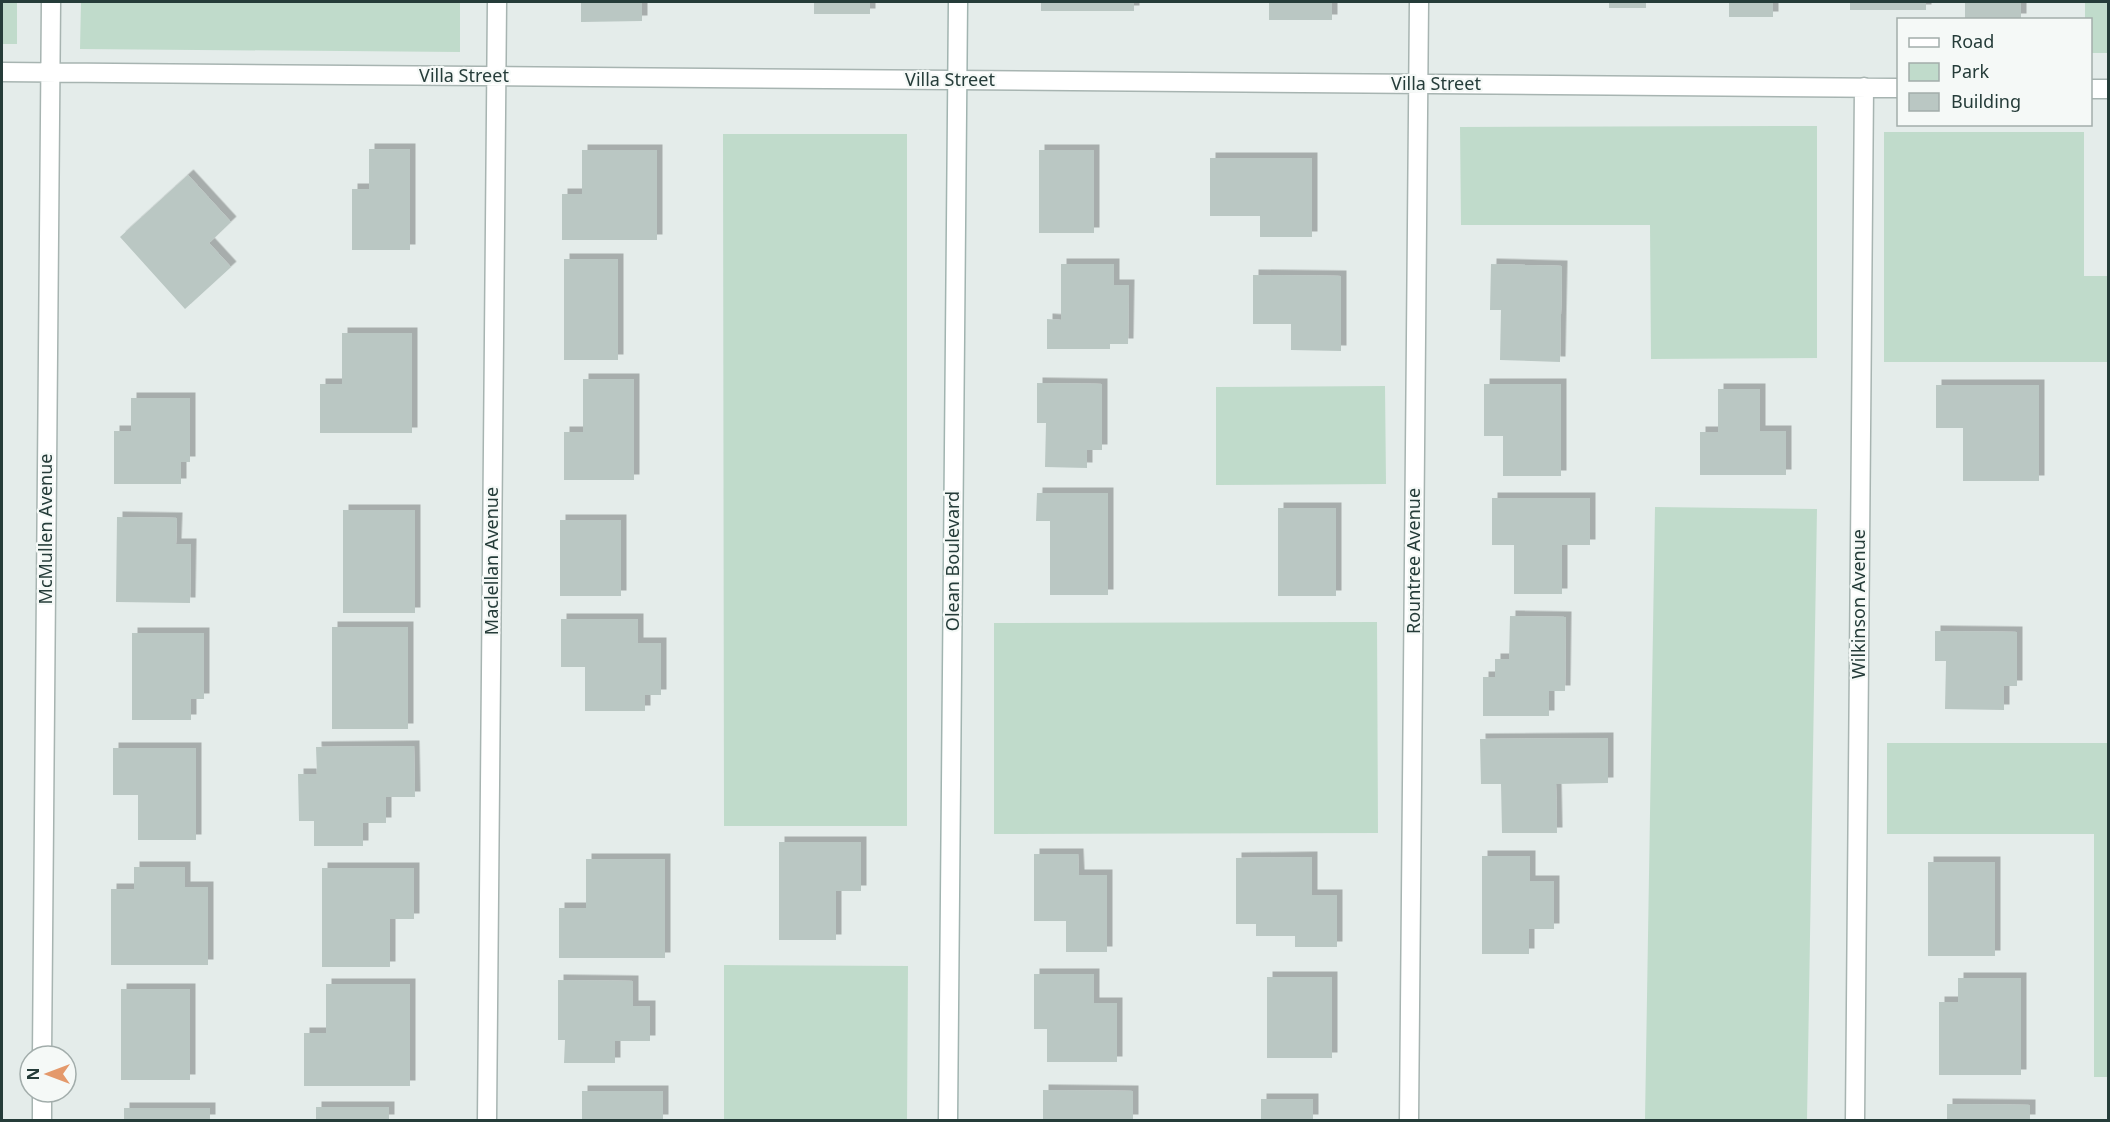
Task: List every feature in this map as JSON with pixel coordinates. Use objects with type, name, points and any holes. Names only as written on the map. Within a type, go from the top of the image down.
[{"type":"street","name":"McMullen Avenue","points":[[42,1044],[51,2]]},
{"type":"street","name":"Maclellan Avenue","points":[[487,1120],[497,2]]},
{"type":"street","name":"Olean Boulevard","points":[[948,1120],[958,2]]},
{"type":"street","name":"Rountree Avenue","points":[[1409,1120],[1419,2]]},
{"type":"street","name":"Villa Street","points":[[2,72],[1897,87]]},
{"type":"street","name":"Wilkinson Avenue","points":[[1855,1120],[1864,87]]},
{"type":"street","points":[[2092,89],[2109,89]]},
{"type":"street","points":[[42,1104],[42,1120]]},
{"type":"green space","points":[[2,2],[17,2],[17,44],[2,44]]},
{"type":"green space","points":[[81,2],[460,2],[460,52],[80,49]]},
{"type":"green space","points":[[2085,2],[2108,2],[2108,53],[2092,53],[2092,18],[2085,18]]},
{"type":"green space","points":[[1817,126],[1817,358],[1651,359],[1650,225],[1461,225],[1460,127]]},
{"type":"green space","points":[[1884,132],[2084,132],[2084,276],[2108,276],[2108,362],[1884,362]]},
{"type":"green space","points":[[723,134],[907,134],[907,826],[724,826]]},
{"type":"green space","points":[[1385,386],[1386,484],[1216,485],[1216,387]]},
{"type":"green space","points":[[1655,507],[1817,509],[1807,1120],[1645,1120]]},
{"type":"green space","points":[[1377,622],[1378,833],[994,834],[994,623]]},
{"type":"green space","points":[[1887,743],[2108,743],[2108,1077],[2094,1077],[2094,834],[1887,834]]},
{"type":"green space","points":[[724,965],[908,966],[907,1120],[724,1120]]},
{"type":"building","points":[[581,2],[642,2],[642,21],[581,22]]},
{"type":"building","points":[[814,2],[870,2],[870,14],[814,14]]},
{"type":"building","points":[[1041,2],[1134,2],[1134,11],[1041,11]]},
{"type":"building","points":[[1269,2],[1332,2],[1332,20],[1269,20]]},
{"type":"building","points":[[1609,2],[1646,2],[1646,8],[1609,8]]},
{"type":"building","points":[[1729,2],[1773,2],[1773,17],[1729,17]]},
{"type":"building","points":[[1850,2],[1926,2],[1926,10],[1850,10]]},
{"type":"building","points":[[1965,2],[2021,2],[2021,18],[1965,18]]},
{"type":"building","points":[[369,149],[410,149],[410,250],[352,250],[352,189],[369,189]]},
{"type":"building","points":[[582,150],[657,150],[657,240],[562,240],[562,194],[582,194]]},
{"type":"building","points":[[1039,150],[1094,150],[1094,233],[1039,233]]},
{"type":"building","points":[[1210,158],[1312,158],[1312,237],[1260,237],[1260,216],[1210,216]]},
{"type":"building","points":[[188,175],[231,222],[209,243],[231,267],[185,309],[120,237]]},
{"type":"building","points":[[564,259],[618,259],[618,360],[564,360]]},
{"type":"building","points":[[1061,264],[1114,264],[1114,285],[1129,285],[1128,344],[1110,344],[1110,349],[1047,349],[1047,319],[1061,320]]},
{"type":"building","points":[[1491,264],[1562,266],[1560,362],[1500,360],[1501,310],[1490,310]]},
{"type":"building","points":[[1253,275],[1341,276],[1341,351],[1291,350],[1291,324],[1253,324]]},
{"type":"building","points":[[342,333],[412,333],[412,433],[320,433],[320,384],[342,384]]},
{"type":"building","points":[[583,379],[634,379],[634,480],[564,480],[564,432],[583,432]]},
{"type":"building","points":[[1037,383],[1102,384],[1102,450],[1087,450],[1087,468],[1045,467],[1046,423],[1037,423]]},
{"type":"building","points":[[1484,384],[1561,384],[1561,476],[1503,476],[1503,436],[1484,436]]},
{"type":"building","points":[[1936,385],[2039,385],[2039,481],[1963,481],[1963,428],[1936,428]]},
{"type":"building","points":[[1718,389],[1760,389],[1760,431],[1786,431],[1786,475],[1700,475],[1700,432],[1718,432]]},
{"type":"building","points":[[131,398],[190,398],[190,462],[181,462],[181,484],[114,484],[114,431],[131,431]]},
{"type":"building","points":[[1037,493],[1108,493],[1108,595],[1050,595],[1050,521],[1036,521]]},
{"type":"building","points":[[1492,498],[1590,498],[1590,545],[1562,545],[1562,594],[1514,594],[1514,545],[1492,545]]},
{"type":"building","points":[[1278,508],[1336,508],[1336,596],[1278,596]]},
{"type":"building","points":[[343,510],[415,510],[415,613],[343,613]]},
{"type":"building","points":[[117,517],[177,518],[176,544],[191,544],[190,603],[116,602]]},
{"type":"building","points":[[560,520],[621,520],[621,596],[560,596]]},
{"type":"building","points":[[1510,616],[1566,617],[1565,691],[1549,691],[1549,716],[1483,716],[1483,677],[1495,677],[1495,659],[1509,659]]},
{"type":"building","points":[[561,619],[638,619],[638,643],[661,643],[661,695],[645,695],[645,711],[585,711],[585,667],[561,667]]},
{"type":"building","points":[[332,627],[408,627],[408,729],[332,729]]},
{"type":"building","points":[[1935,631],[2017,632],[2017,686],[2004,686],[2004,710],[1945,709],[1946,661],[1935,661]]},
{"type":"building","points":[[132,633],[204,633],[204,699],[191,699],[191,720],[132,720]]},
{"type":"building","points":[[1608,738],[1608,783],[1556,784],[1557,833],[1502,833],[1501,784],[1481,784],[1480,739]]},
{"type":"building","points":[[414,746],[415,797],[386,797],[386,823],[363,823],[363,846],[314,846],[314,821],[299,821],[298,774],[317,774],[316,747]]},
{"type":"building","points":[[113,748],[196,748],[196,840],[138,840],[138,795],[113,795]]},
{"type":"building","points":[[779,842],[861,842],[861,891],[836,891],[836,940],[779,940]]},
{"type":"building","points":[[1034,854],[1078,854],[1079,875],[1107,875],[1107,952],[1066,952],[1066,921],[1034,921]]},
{"type":"building","points":[[1482,856],[1530,856],[1530,881],[1554,881],[1554,929],[1529,929],[1529,954],[1482,954]]},
{"type":"building","points":[[1312,857],[1312,895],[1337,895],[1337,947],[1295,947],[1295,936],[1256,936],[1256,924],[1236,924],[1236,858]]},
{"type":"building","points":[[586,859],[665,859],[665,958],[559,958],[559,908],[586,908]]},
{"type":"building","points":[[1928,862],[1995,862],[1995,956],[1928,956]]},
{"type":"building","points":[[134,867],[185,867],[185,887],[208,887],[208,965],[111,965],[111,889],[134,889]]},
{"type":"building","points":[[322,868],[414,868],[414,919],[390,919],[390,967],[322,967]]},
{"type":"building","points":[[1034,974],[1094,974],[1094,1003],[1117,1003],[1117,1062],[1047,1062],[1047,1029],[1034,1029]]},
{"type":"building","points":[[1267,977],[1332,977],[1332,1058],[1267,1058]]},
{"type":"building","points":[[1958,978],[2021,978],[2021,1075],[1939,1075],[1939,1002],[1958,1002]]},
{"type":"building","points":[[558,980],[633,981],[633,1006],[650,1006],[650,1041],[615,1041],[615,1063],[564,1063],[565,1040],[558,1040]]},
{"type":"building","points":[[326,984],[410,984],[410,1086],[304,1086],[304,1033],[326,1033]]},
{"type":"building","points":[[121,989],[190,989],[190,1080],[121,1080]]},
{"type":"building","points":[[1043,1090],[1133,1091],[1133,1120],[1043,1120]]},
{"type":"building","points":[[582,1091],[663,1091],[663,1120],[582,1120]]},
{"type":"building","points":[[1261,1099],[1313,1099],[1313,1120],[1261,1120]]},
{"type":"building","points":[[1947,1104],[2030,1105],[2030,1120],[1947,1120]]},
{"type":"building","points":[[316,1107],[389,1107],[389,1120],[316,1120]]},
{"type":"building","points":[[124,1108],[210,1108],[210,1120],[124,1120]]}]
